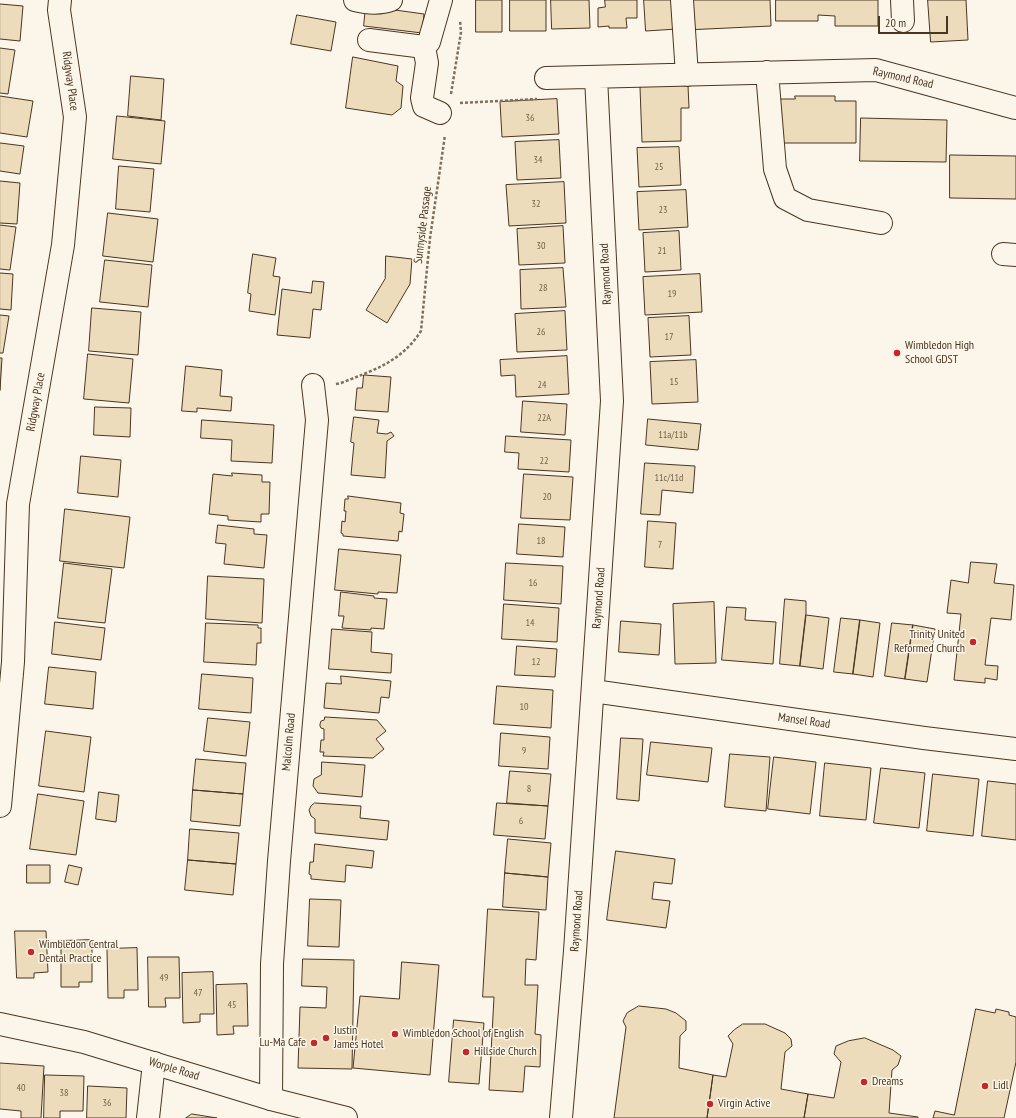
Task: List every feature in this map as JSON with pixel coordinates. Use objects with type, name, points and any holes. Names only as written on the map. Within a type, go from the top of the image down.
[{"type":"street","name":"Ridgway Place","points":[[0,806],[13,662],[18,504],[63,245],[75,118],[59,10],[60,0]]},
{"type":"street","points":[[356,0],[363,2],[384,3],[390,0]]},
{"type":"street","points":[[424,47],[429,42],[441,0]]},
{"type":"street","points":[[682,0],[687,75]]},
{"type":"street","points":[[369,40],[424,47]]},
{"type":"street","points":[[424,47],[427,63],[422,98],[424,106],[448,110]]},
{"type":"street","name":"Raymond Road","points":[[546,78],[876,70],[1015,108]]},
{"type":"street","points":[[767,72],[775,169],[785,198],[808,210],[881,223]]},
{"type":"street","name":"Raymond Road","points":[[561,1118],[575,951],[612,401],[596,77]]},
{"type":"street","name":"Malcolm Road","points":[[271,1099],[272,964],[279,862],[318,420],[313,385]]},
{"type":"street","name":"Mansel Road","points":[[593,691],[924,738],[1016,746]]},
{"type":"street","name":"Worple Road","points":[[0,1024],[84,1042],[271,1099],[346,1118]]},
{"type":"street","points":[[148,1118],[154,1063]]},
{"type":"path","name":"Sunnyside Passage","points":[[313,385],[341,383],[378,368],[398,357],[415,340],[421,331],[430,238],[448,110],[462,32],[460,17]]},
{"type":"path","points":[[448,110],[546,99],[546,78]]},
{"type":"building","points":[[476,0],[502,0],[502,32],[476,32]]},
{"type":"building","points":[[510,0],[546,0],[546,31],[510,31]]},
{"type":"building","points":[[551,0],[589,0],[590,28],[552,29]]},
{"type":"building","points":[[605,0],[637,0],[637,18],[626,18],[627,28],[609,28],[609,26],[598,27],[598,8],[605,7]]},
{"type":"building","points":[[644,0],[675,0],[677,29],[646,31]]},
{"type":"building","points":[[684,0],[770,0],[771,26],[685,30]]},
{"type":"building","points":[[776,0],[878,0],[878,26],[835,26],[835,16],[818,15],[818,21],[776,21]]},
{"type":"building","points":[[928,0],[966,0],[968,40],[931,42]]},
{"type":"building","points":[[0,4],[23,6],[20,41],[0,39]]},
{"type":"building","points":[[366,6],[424,14],[422,33],[364,26]]},
{"type":"building","points":[[297,15],[336,22],[331,51],[291,44]]},
{"type":"building","points":[[0,48],[15,50],[8,94],[0,93]]},
{"type":"building","points":[[353,57],[398,66],[396,81],[403,86],[401,108],[392,115],[346,108]]},
{"type":"building","points":[[131,76],[164,79],[161,120],[128,116]]},
{"type":"building","points":[[688,85],[689,108],[681,108],[681,141],[642,142],[640,87]]},
{"type":"building","points":[[0,96],[33,101],[27,137],[0,133]]},
{"type":"building","points":[[795,96],[835,96],[835,101],[856,101],[856,143],[773,143],[773,99],[795,99]]},
{"type":"building","points":[[557,99],[559,134],[502,137],[500,102]]},
{"type":"building","points":[[117,116],[165,121],[161,164],[113,159]]},
{"type":"building","points":[[861,118],[947,120],[946,162],[860,161]]},
{"type":"building","points":[[559,140],[561,178],[517,180],[515,142]]},
{"type":"building","points":[[0,143],[24,146],[20,174],[0,171]]},
{"type":"building","points":[[679,147],[681,185],[639,187],[637,148]]},
{"type":"building","points":[[950,155],[1016,156],[1016,199],[950,198]]},
{"type":"building","points":[[119,166],[154,169],[150,212],[116,209]]},
{"type":"building","points":[[0,181],[20,183],[17,224],[0,223]]},
{"type":"building","points":[[564,182],[566,223],[509,226],[506,185]]},
{"type":"building","points":[[686,190],[688,227],[639,230],[637,192]]},
{"type":"building","points":[[108,213],[158,219],[153,262],[103,256]]},
{"type":"building","points":[[0,225],[16,227],[10,270],[0,269]]},
{"type":"building","points":[[563,226],[565,263],[519,265],[517,229]]},
{"type":"building","points":[[679,231],[681,270],[645,272],[643,233]]},
{"type":"building","points":[[253,254],[276,258],[273,276],[280,277],[275,315],[249,311],[251,294],[248,293]]},
{"type":"building","points":[[386,256],[412,259],[410,284],[387,323],[366,310],[385,279]]},
{"type":"building","points":[[105,260],[152,265],[148,307],[100,302]]},
{"type":"building","points":[[563,268],[566,307],[521,309],[520,270]]},
{"type":"building","points":[[0,273],[13,274],[11,310],[0,309]]},
{"type":"building","points":[[700,274],[702,312],[645,315],[643,277]]},
{"type":"building","points":[[313,281],[324,282],[321,310],[313,309],[310,338],[277,335],[282,289],[311,293]]},
{"type":"building","points":[[92,308],[141,312],[138,355],[89,351]]},
{"type":"building","points":[[565,311],[567,350],[517,352],[515,314]]},
{"type":"building","points":[[0,315],[9,316],[3,353],[0,353]]},
{"type":"building","points":[[689,316],[691,355],[650,357],[648,318]]},
{"type":"building","points":[[88,354],[133,359],[129,403],[84,399]]},
{"type":"building","points":[[567,356],[569,394],[516,397],[515,375],[501,376],[500,360]]},
{"type":"building","points":[[0,358],[2,358],[0,390]]},
{"type":"building","points":[[696,360],[698,402],[652,404],[650,362]]},
{"type":"building","points":[[186,366],[222,370],[220,396],[232,397],[231,411],[197,408],[197,412],[182,411]]},
{"type":"building","points":[[364,375],[391,377],[388,412],[355,410],[357,388],[362,388]]},
{"type":"building","points":[[523,401],[567,404],[565,435],[521,432]]},
{"type":"building","points":[[95,407],[131,408],[130,437],[94,435]]},
{"type":"building","points":[[354,417],[379,420],[377,433],[387,434],[391,432],[394,436],[387,441],[385,478],[351,475],[354,443],[351,442]]},
{"type":"building","points":[[648,419],[701,424],[698,450],[646,445]]},
{"type":"building","points":[[202,420],[274,425],[272,463],[231,461],[232,440],[201,438]]},
{"type":"building","points":[[506,436],[571,440],[569,472],[518,469],[519,453],[505,452]]},
{"type":"building","points":[[81,456],[121,460],[118,497],[78,493]]},
{"type":"building","points":[[645,463],[695,466],[693,493],[662,490],[660,515],[641,514]]},
{"type":"building","points":[[232,473],[262,475],[262,482],[270,482],[269,514],[261,514],[261,522],[228,520],[228,516],[209,514],[213,474],[232,476]]},
{"type":"building","points":[[524,474],[573,477],[570,520],[521,518]]},
{"type":"building","points":[[348,496],[401,503],[400,513],[404,514],[402,532],[399,531],[398,541],[343,536],[341,533],[342,521],[345,522],[345,499],[348,499]]},
{"type":"building","points":[[65,509],[130,517],[124,568],[60,561]]},
{"type":"building","points":[[648,521],[676,523],[673,569],[645,567]]},
{"type":"building","points":[[519,524],[565,527],[563,557],[517,554]]},
{"type":"building","points":[[218,525],[254,529],[254,534],[267,535],[264,568],[224,564],[226,544],[216,543]]},
{"type":"building","points":[[339,549],[401,555],[397,593],[378,592],[378,594],[335,590]]},
{"type":"building","name":"Trinity United Reformed Church","points":[[971,562],[997,564],[994,583],[1014,585],[1011,620],[991,618],[985,665],[998,666],[997,680],[985,678],[985,683],[954,680],[961,614],[947,613],[951,580],[968,583]]},
{"type":"building","points":[[64,563],[112,569],[105,623],[58,618]]},
{"type":"building","points":[[506,563],[563,566],[561,604],[504,600]]},
{"type":"building","points":[[208,576],[264,579],[262,623],[206,619]]},
{"type":"building","points":[[341,592],[387,599],[384,629],[371,628],[371,630],[342,628],[344,616],[339,616]]},
{"type":"building","points":[[785,599],[806,601],[806,615],[800,666],[780,664]]},
{"type":"building","points":[[714,602],[716,663],[675,664],[673,604]]},
{"type":"building","points":[[504,604],[559,608],[557,642],[502,639]]},
{"type":"building","points":[[727,607],[746,608],[745,620],[776,622],[773,664],[722,660]]},
{"type":"building","points":[[806,615],[829,618],[823,669],[800,666]]},
{"type":"building","points":[[841,618],[860,620],[853,674],[834,672]]},
{"type":"building","points":[[860,620],[880,623],[873,677],[853,674]]},
{"type":"building","points":[[621,621],[661,624],[659,655],[619,652]]},
{"type":"building","points":[[55,622],[105,628],[101,660],[52,654]]},
{"type":"building","points":[[206,623],[258,625],[258,628],[261,628],[261,643],[257,643],[256,665],[204,662]]},
{"type":"building","points":[[892,623],[913,625],[905,679],[885,676]]},
{"type":"building","points":[[913,625],[935,629],[927,682],[905,679]]},
{"type":"building","points":[[332,629],[372,632],[371,652],[392,654],[391,673],[329,669]]},
{"type":"building","points":[[517,646],[557,649],[555,677],[515,675]]},
{"type":"building","points":[[49,667],[96,672],[93,709],[45,704]]},
{"type":"building","points":[[202,674],[253,678],[251,713],[199,709]]},
{"type":"building","points":[[341,676],[391,681],[389,698],[381,697],[379,713],[324,708],[326,683],[341,684]]},
{"type":"building","points":[[497,686],[553,690],[551,728],[494,724]]},
{"type":"building","points":[[325,717],[377,720],[386,731],[376,739],[384,749],[373,758],[323,756],[324,752],[320,752],[321,740],[324,740],[324,729],[321,728],[320,724]]},
{"type":"building","points":[[208,718],[250,722],[246,756],[204,751]]},
{"type":"building","points":[[46,731],[91,737],[84,792],[39,786]]},
{"type":"building","points":[[501,733],[550,737],[548,769],[499,766]]},
{"type":"building","points":[[621,738],[643,739],[639,801],[617,799]]},
{"type":"building","points":[[651,742],[712,748],[708,782],[647,775]]},
{"type":"building","points":[[730,754],[770,757],[766,811],[725,807]]},
{"type":"building","points":[[774,757],[816,762],[810,814],[768,809]]},
{"type":"building","points":[[196,759],[246,763],[243,794],[193,790]]},
{"type":"building","points":[[322,762],[365,765],[362,797],[318,793],[313,786],[314,779],[321,775]]},
{"type":"building","points":[[825,763],[871,768],[866,820],[820,816]]},
{"type":"building","points":[[881,768],[925,773],[919,828],[874,823]]},
{"type":"building","points":[[510,771],[551,774],[548,806],[507,803]]},
{"type":"building","points":[[933,774],[979,779],[973,836],[927,831]]},
{"type":"building","points":[[988,781],[1016,784],[1016,840],[982,836]]},
{"type":"building","points":[[193,790],[243,794],[240,826],[191,821]]},
{"type":"building","points":[[99,792],[119,795],[116,822],[96,819]]},
{"type":"building","points":[[38,794],[84,801],[76,855],[30,849]]},
{"type":"building","points":[[315,803],[361,806],[360,818],[389,821],[387,840],[315,833],[315,819],[311,816],[309,810]]},
{"type":"building","points":[[497,803],[548,806],[545,839],[494,835]]},
{"type":"building","points":[[190,829],[239,833],[236,864],[188,860]]},
{"type":"building","points":[[508,839],[551,843],[548,877],[505,873]]},
{"type":"building","points":[[315,844],[374,851],[372,868],[346,865],[345,882],[311,879],[311,875],[309,874],[310,862],[313,862]]},
{"type":"building","points":[[616,851],[675,859],[672,884],[654,882],[652,899],[670,901],[666,928],[607,920]]},
{"type":"building","points":[[188,860],[236,864],[233,895],[185,890]]},
{"type":"building","points":[[27,865],[50,865],[50,883],[27,883]]},
{"type":"building","points":[[69,865],[82,868],[78,885],[65,882]]},
{"type":"building","points":[[505,873],[548,877],[546,910],[503,907]]},
{"type":"building","points":[[310,899],[341,900],[339,947],[308,946]]},
{"type":"building","points":[[488,909],[539,912],[536,960],[526,959],[525,985],[538,985],[535,1034],[541,1035],[540,1067],[525,1066],[523,1092],[489,1090],[494,997],[483,997]]},
{"type":"building","name":"Wimbledon Central Dental Practice","points":[[15,931],[46,931],[48,972],[34,973],[34,978],[17,978]]},
{"type":"building","points":[[92,940],[92,982],[79,982],[79,987],[61,987],[61,941]]},
{"type":"building","points":[[137,948],[138,990],[124,990],[124,998],[108,998],[107,949]]},
{"type":"building","points":[[148,957],[179,957],[180,998],[165,998],[166,1007],[149,1007]]},
{"type":"building","name":"Justin James Hotel","points":[[303,959],[354,960],[352,1069],[298,1068],[300,1007],[326,1008],[327,987],[302,986]]},
{"type":"building","name":"Wimbledon School of English","points":[[402,962],[439,965],[430,1075],[353,1068],[360,996],[399,999]]},
{"type":"building","points":[[213,972],[214,1014],[200,1014],[200,1022],[183,1023],[182,973]]},
{"type":"building","points":[[247,984],[248,1026],[233,1026],[234,1034],[217,1035],[216,985]]},
{"type":"building","points":[[639,1006],[666,1009],[676,1013],[686,1021],[686,1030],[680,1036],[679,1068],[713,1075],[707,1118],[614,1118],[626,1027],[623,1021],[627,1013]]},
{"type":"building","name":"Lidl","points":[[976,1009],[995,1013],[996,1009],[1009,1012],[1009,1015],[1016,1017],[1016,1062],[1004,1118],[933,1118],[935,1111],[954,1115]]},
{"type":"building","name":"Hillside Church","points":[[454,1020],[484,1023],[479,1084],[449,1082]]},
{"type":"building","points":[[743,1024],[765,1024],[785,1033],[791,1039],[792,1046],[785,1052],[781,1089],[808,1094],[804,1118],[707,1118],[713,1075],[726,1077],[733,1044],[728,1036]]},
{"type":"building","name":"Dreams","points":[[865,1038],[893,1050],[901,1056],[898,1065],[892,1070],[889,1113],[918,1118],[804,1118],[808,1094],[834,1098],[841,1062],[834,1054],[836,1046],[848,1041]]},
{"type":"building","points":[[0,1063],[44,1066],[41,1118],[21,1118],[21,1111],[0,1109]]},
{"type":"building","points":[[45,1075],[84,1076],[83,1111],[60,1111],[60,1118],[44,1118]]},
{"type":"building","points":[[88,1086],[127,1088],[126,1118],[87,1118]]},
{"type":"building","points":[[192,1114],[217,1118],[186,1118]]},
{"type":"place","name":"Wimbledon High School GDST","points":[[897,353]]},
{"type":"place","name":"Trinity United Reformed Church","points":[[973,642]]},
{"type":"place","name":"Wimbledon Central Dental Practice","points":[[31,952]]},
{"type":"place","name":"Wimbledon School of English","points":[[395,1034]]},
{"type":"place","name":"Justin James Hotel","points":[[326,1038]]},
{"type":"place","name":"Lu-Ma Cafe","points":[[314,1043]]},
{"type":"place","name":"Hillside Church","points":[[466,1052]]},
{"type":"place","name":"Dreams","points":[[864,1082]]},
{"type":"place","name":"Lidl","points":[[985,1086]]},
{"type":"place","name":"Virgin Active","points":[[710,1104]]}]
